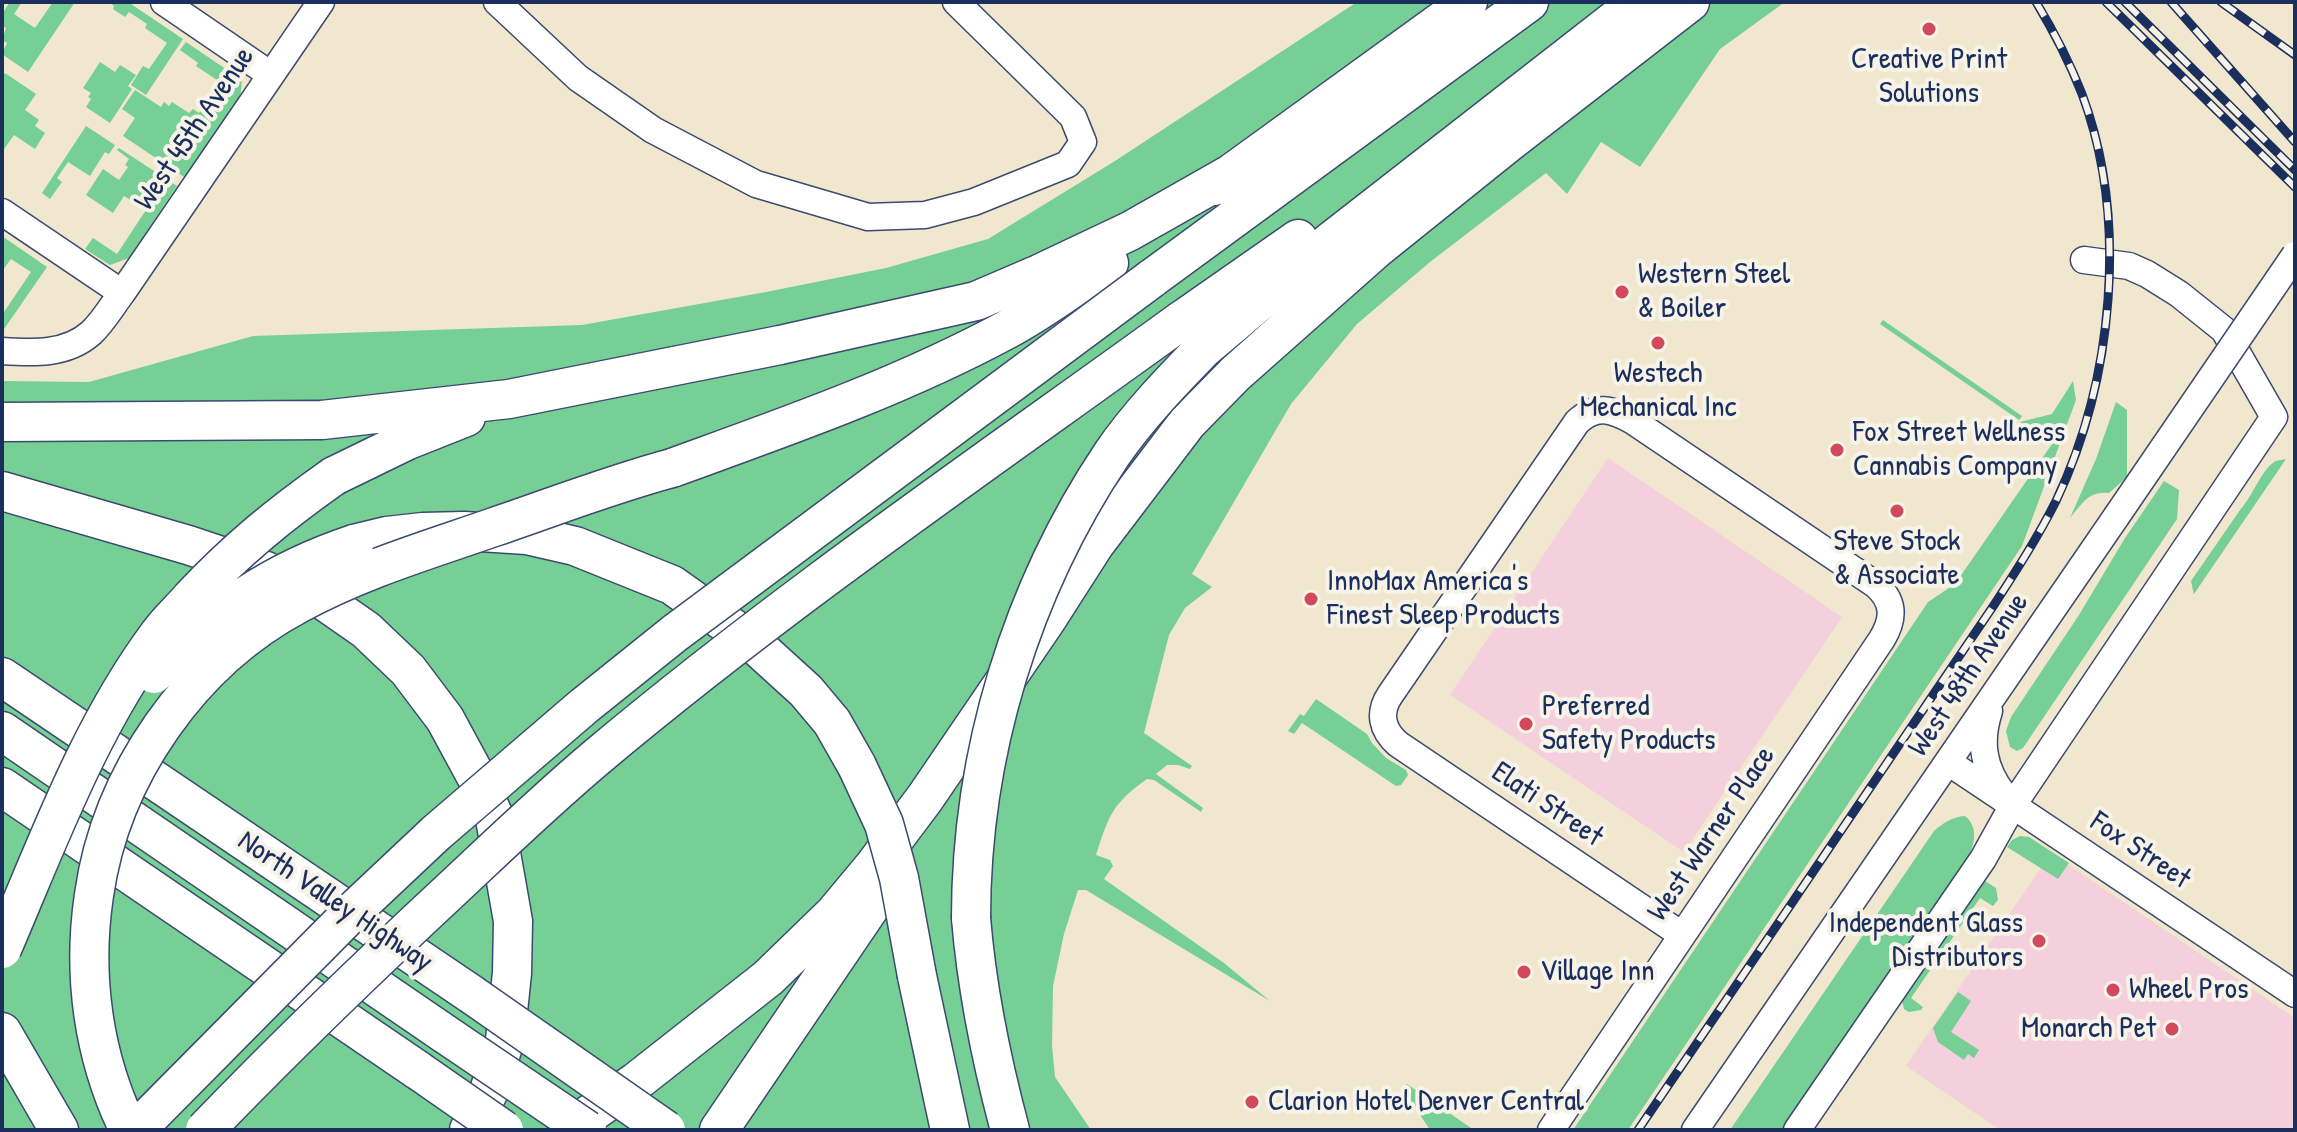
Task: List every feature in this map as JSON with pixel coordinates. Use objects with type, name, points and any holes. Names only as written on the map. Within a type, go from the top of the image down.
[{"type":"highway","points":[[129,1130],[109,1080],[94,1021],[89,980],[90,922],[97,872],[110,826],[132,777],[162,725],[197,681],[246,638],[295,605],[363,572],[772,432],[892,384],[1008,329],[1112,261],[1468,2]]},
{"type":"highway","points":[[136,1130],[351,913],[436,833],[584,706],[675,633],[1529,2]]},
{"type":"highway","points":[[205,1130],[293,1039],[506,838],[597,757],[710,667],[836,571],[1192,334],[1638,2]]},
{"type":"highway","points":[[567,1130],[637,1081],[768,978],[834,914],[925,798],[1095,544],[1187,423],[1235,374],[1376,249],[1690,2]]},
{"type":"highway","points":[[2,422],[322,420],[509,399],[780,345],[976,301],[1130,231],[1234,172]]},
{"type":"highway","points":[[1010,1130],[991,1062],[971,918],[977,814],[990,735],[1024,626],[1065,530],[1113,452],[1154,400],[1192,334]]},
{"type":"highway","points":[[2,949],[69,792],[125,683],[160,632],[240,548],[289,507],[334,476],[408,440],[509,399]]},
{"type":"highway","points":[[2,491],[188,545],[266,571],[306,591],[366,630],[408,670],[445,719],[495,819],[513,921],[512,973],[505,1040],[489,1091],[469,1130]]},
{"type":"highway","points":[[69,792],[103,735],[131,697],[209,621],[250,591],[315,557],[387,536],[464,531],[527,535],[575,546],[622,563],[672,585],[751,641],[806,691],[832,722],[884,824],[899,878],[950,1130]]},
{"type":"highway","points":[[719,1130],[931,816],[1047,619]]},
{"type":"highway","name":"North Valley Highway","points":[[2,677],[471,994],[666,1130]]},
{"type":"highway","points":[[2,731],[587,1130]]},
{"type":"highway","points":[[2,787],[504,1130]]},
{"type":"highway","points":[[2,1032],[59,1130]]},
{"type":"street","points":[[164,2],[271,75]]},
{"type":"street","name":"West 45th Avenue","points":[[2,351],[37,354],[69,347],[91,333],[122,293],[321,2]]},
{"type":"street","points":[[497,2],[578,78],[653,130],[756,184],[868,217],[925,215],[974,202],[1068,164],[1083,142],[1073,117],[956,2]]},
{"type":"street","points":[[2,212],[122,293]]},
{"type":"street","name":"West 48th Avenue","points":[[1695,1130],[2295,255]]},
{"type":"street","points":[[1797,1130],[1983,859],[2013,805],[2274,417],[2224,330],[2179,294],[2147,274],[2129,266],[2084,260]]},
{"type":"street","name":"West Warner Place","points":[[1383,722],[1385,703],[1390,695],[1568,435],[1584,416],[1599,409],[1618,413],[1633,421],[1876,585],[1884,592],[1892,610],[1888,629],[1882,639],[1551,1130]]},
{"type":"street","points":[[1993,696],[1984,726],[1983,752],[1992,779],[2013,805]]},
{"type":"street","name":"Elati Street","points":[[1383,722],[1390,737],[1398,744],[1682,935]]},
{"type":"street","name":"Fox Street","points":[[1948,762],[2295,994]]},
{"type":"shaded area","points":[[1608,458],[1842,617],[1684,852],[1450,695]]},
{"type":"shaded area","points":[[2051,853],[2295,1018],[2295,1130],[2000,1130],[1906,1066]]},
{"type":"green space","points":[[10,2],[22,2],[14,14],[35,28],[53,2],[75,2],[28,72],[2,54],[7,43],[2,40],[6,28],[2,25],[2,14]]},
{"type":"green space","points":[[109,2],[128,2],[183,39],[146,95],[131,85],[143,66],[149,69],[167,43],[145,28],[147,24],[129,12],[125,17]]},
{"type":"green space","points":[[1357,2],[1785,2],[1720,49],[1640,167],[1601,142],[1567,194],[1546,173],[1430,262],[1357,324],[1291,404],[1192,574],[1212,587],[1185,608],[1169,635],[1144,733],[1192,766],[1190,769],[1167,765],[1156,774],[1203,808],[1201,812],[1154,780],[1147,779],[1113,811],[1096,855],[1110,860],[1113,866],[1104,879],[1224,963],[1270,1001],[1086,890],[1078,890],[1064,934],[1053,986],[1052,1045],[1055,1077],[1091,1130],[2,1130],[2,381],[89,382],[253,336],[582,325],[886,268],[988,239],[1115,161]]},
{"type":"green space","points":[[186,42],[242,80],[240,100],[187,179],[123,136],[135,118],[122,109],[135,90],[161,107],[164,102],[169,106],[172,102],[189,113],[193,109],[199,113],[220,82],[196,66],[198,63],[180,50]]},
{"type":"green space","points":[[100,62],[115,72],[120,65],[136,75],[128,86],[132,89],[110,123],[86,107],[91,93],[83,88]]},
{"type":"green space","points":[[5,73],[36,94],[25,110],[39,120],[35,126],[45,133],[35,149],[14,135],[2,152],[2,77]]},
{"type":"green space","points":[[86,126],[115,145],[109,154],[105,152],[90,176],[68,162],[57,178],[62,182],[50,199],[42,193]]},
{"type":"green space","points":[[119,148],[177,186],[129,258],[110,265],[85,249],[93,238],[117,254],[146,210],[124,196],[113,213],[86,195],[103,169],[119,180],[128,167],[125,165],[129,159],[117,150]]},
{"type":"green space","points":[[2,236],[47,267],[2,332],[2,315],[31,272],[11,259],[2,271]]},
{"type":"green space","points":[[1883,320],[2022,416],[2019,420],[1880,324]]},
{"type":"green space","points":[[2073,381],[2076,400],[2022,546],[1628,1130],[1573,1130],[1928,602],[1955,584],[2052,444],[2020,422],[2052,414]]},
{"type":"green space","points":[[2116,402],[2127,410],[2127,477],[2109,493],[2086,499],[2070,518],[2096,459]]},
{"type":"green space","points":[[2286,459],[2194,595],[2191,581],[2265,471],[2274,462]]},
{"type":"green space","points":[[2164,481],[2179,490],[2177,519],[2023,748],[2017,751],[2010,747],[2006,731],[2011,717]]},
{"type":"green space","points":[[1316,699],[1367,734],[1386,758],[1406,770],[1408,775],[1401,785],[1396,786],[1302,723],[1294,734],[1288,731]]},
{"type":"green space","points":[[1965,816],[1974,832],[1966,861],[1782,1130],[1730,1130],[1934,831],[1948,821]]},
{"type":"green space","points":[[2020,836],[2029,837],[2069,863],[2058,879],[2007,847]]},
{"type":"green space","points":[[1985,881],[1996,888],[1998,900],[1993,906],[1980,898],[1911,998],[1923,1007],[1921,1010],[1909,1012],[1904,1009],[1902,1001]]},
{"type":"green space","points":[[1958,992],[1971,1001],[1951,1032],[1979,1050],[1974,1058],[1968,1054],[1964,1060],[1938,1042],[1933,1028]]},
{"type":"green space","points":[[1407,1084],[1474,1130],[1430,1130],[1401,1093]]},
{"type":"railway","points":[[1638,1130],[1994,605],[2056,501],[2075,454],[2091,404],[2102,353],[2108,300],[2106,194],[2097,143],[2082,94],[2036,2]]},
{"type":"railway","points":[[2106,2],[2295,187]]},
{"type":"railway","points":[[2125,2],[2295,170]]},
{"type":"railway","points":[[2171,2],[2295,142]]},
{"type":"railway","points":[[2221,2],[2295,55]]},
{"type":"place","name":"Creative Print Solutions","points":[[1929,29]]},
{"type":"place","name":"Western Steel & Boiler","points":[[1622,292]]},
{"type":"place","name":"Westech Mechanical Inc","points":[[1658,343]]},
{"type":"place","name":"Fox Street Wellness Cannabis Company","points":[[1837,450]]},
{"type":"place","name":"Steve Stock & Associate","points":[[1897,511]]},
{"type":"place","name":"InnoMax America's Finest Sleep Products","points":[[1311,599]]},
{"type":"place","name":"Preferred Safety Products","points":[[1526,724]]},
{"type":"place","name":"Independent Glass Distributors","points":[[2039,941]]},
{"type":"place","name":"Village Inn","points":[[1524,972]]},
{"type":"place","name":"Wheel Pros","points":[[2113,990]]},
{"type":"place","name":"Monarch Pet","points":[[2172,1029]]},
{"type":"place","name":"Clarion Hotel Denver Central","points":[[1252,1102]]}]
